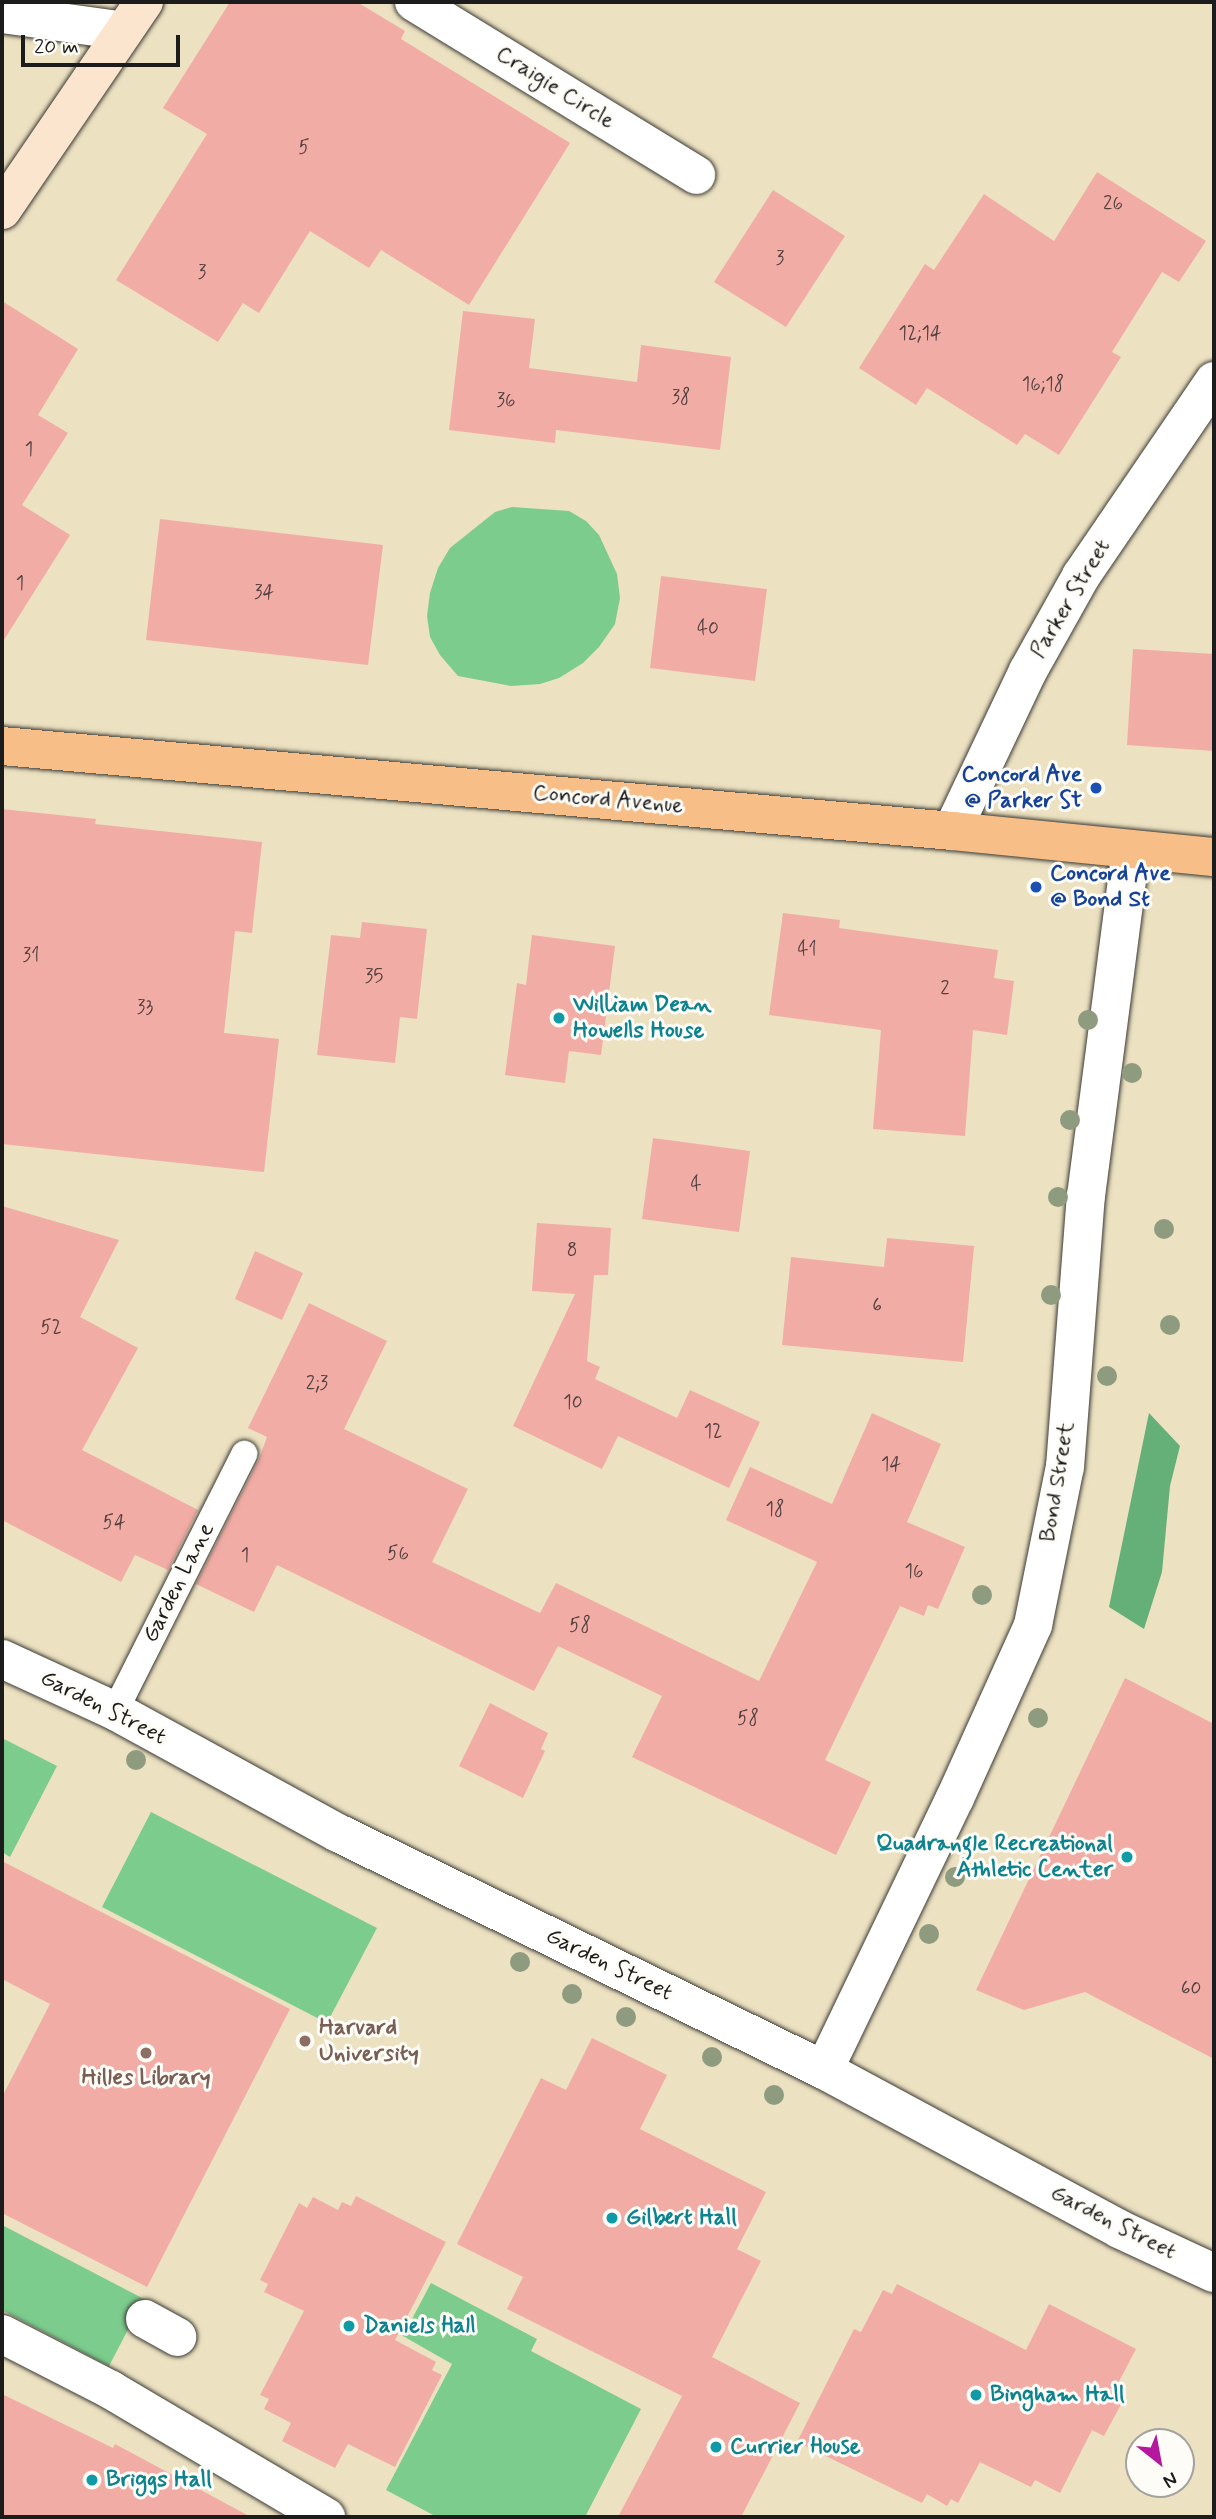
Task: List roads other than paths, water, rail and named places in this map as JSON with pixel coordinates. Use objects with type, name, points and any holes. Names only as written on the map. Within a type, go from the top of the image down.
[{"type":"main road","points":[[2,210],[134,16]]},
{"type":"main road","name":"Concord Avenue","points":[[2,746],[1214,857]]},
{"type":"street","name":"Craigie Circle","points":[[414,2],[696,175]]},
{"type":"street","points":[[2,14],[134,16]]},
{"type":"street","name":"Parker Street","points":[[952,831],[1028,671],[1081,576],[1214,381]]},
{"type":"street","name":"Bond Street","points":[[824,2070],[955,1798],[1032,1625],[1065,1467],[1086,1196],[1131,849]]},
{"type":"street","name":"Garden Street","points":[[2,1659],[115,1711],[349,1839],[824,2070],[1119,2229],[1214,2273]]},
{"type":"street","points":[[2,2334],[114,2382],[326,2517]]},
{"type":"lane","name":"Garden Lane","points":[[115,1711],[244,1454]]},
{"type":"place","name":"Concord Ave @ Parker St","points":[[1096,788]]},
{"type":"place","name":"Concord Ave @ Bond St","points":[[1036,887]]},
{"type":"place","name":"William Dean Howells House","points":[[559,1018]]},
{"type":"place","name":"Quadrangle Recreational Athletic Center","points":[[1127,1857]]},
{"type":"place","name":"Harvard University","points":[[305,2041]]},
{"type":"place","name":"Hilles Library","points":[[146,2053]]},
{"type":"place","name":"Gilbert Hall","points":[[612,2218]]},
{"type":"place","name":"Daniels Hall","points":[[349,2326]]},
{"type":"place","name":"Bingham Hall","points":[[976,2395]]},
{"type":"place","name":"Currier House","points":[[716,2447]]},
{"type":"place","name":"Briggs Hall","points":[[92,2480]]}]
